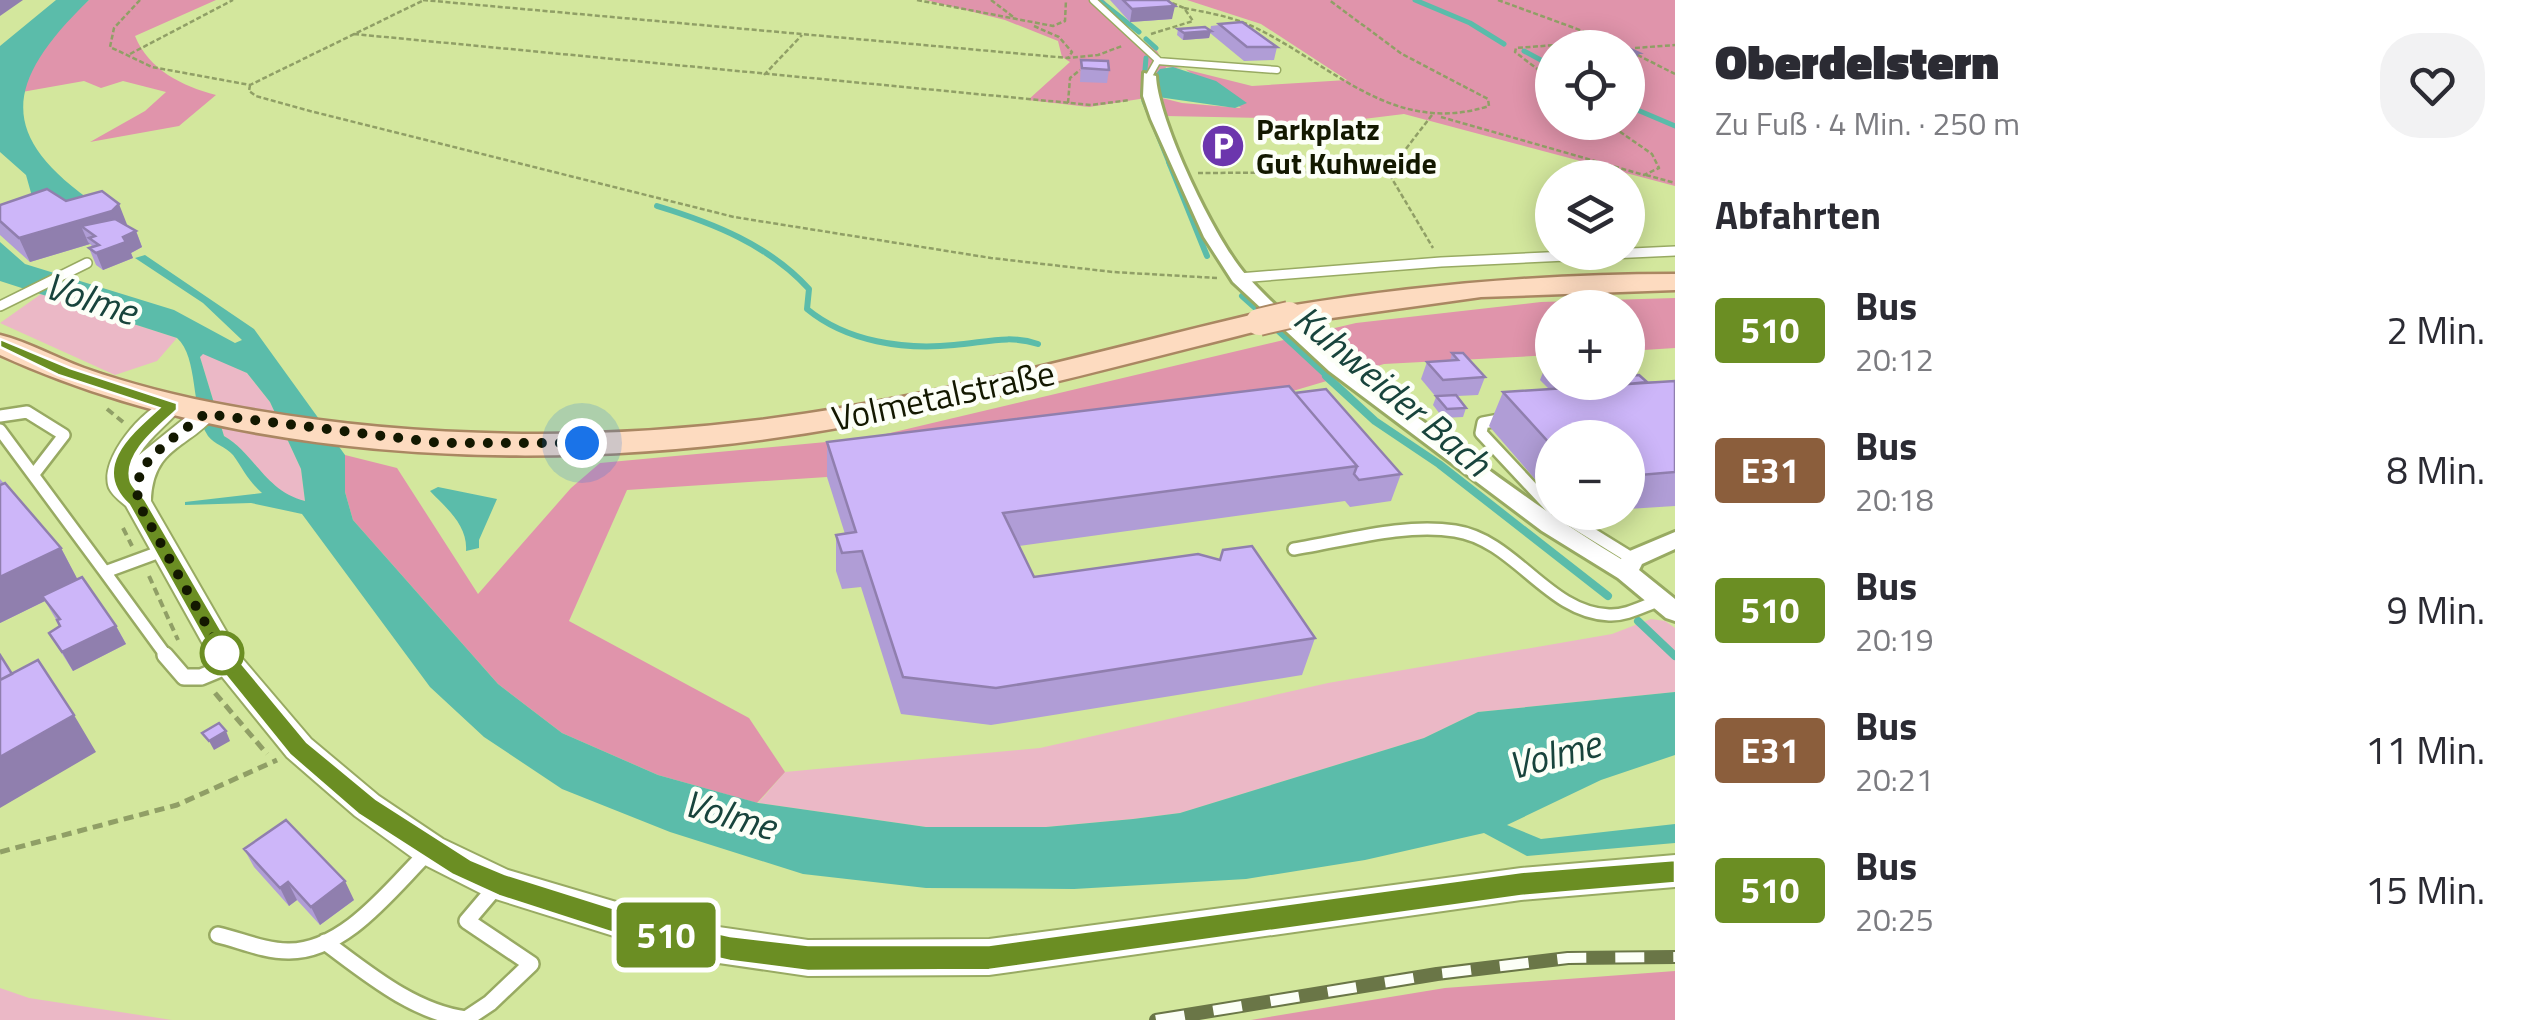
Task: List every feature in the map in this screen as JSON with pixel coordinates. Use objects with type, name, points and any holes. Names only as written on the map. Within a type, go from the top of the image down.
[{"type":"main road","name":"Volmetalstraße","points":[[0,344],[64,371],[205,414],[345,433],[516,445],[724,434],[920,403],[1370,300],[1483,286],[1675,282]]},
{"type":"street","points":[[1149,86],[1224,261],[1239,278],[1336,367],[1550,526],[1630,566],[1668,606]]},
{"type":"street","points":[[137,501],[123,488],[120,470],[143,432],[171,406]]},
{"type":"street","points":[[205,414],[165,444],[140,470],[137,501],[153,554],[230,665],[299,748],[367,806],[430,850],[499,884],[632,926],[700,943],[808,958],[1040,953],[1521,884],[1675,871]]},
{"type":"street","points":[[1630,566],[1675,540]]},
{"type":"lane","points":[[1093,0],[1152,52],[1157,62],[1149,86]]},
{"type":"lane","points":[[1157,62],[1277,70]]},
{"type":"lane","points":[[1239,278],[1442,262],[1675,251]]},
{"type":"lane","points":[[0,306],[87,263]]},
{"type":"lane","points":[[1,413],[27,412],[64,435],[34,474]]},
{"type":"lane","points":[[1512,418],[1484,422],[1481,433],[1535,489]]},
{"type":"lane","points":[[0,430],[144,630],[184,677],[202,677],[230,665]]},
{"type":"lane","points":[[1582,530],[1630,566]]},
{"type":"lane","points":[[1294,549],[1456,531],[1493,546],[1569,600],[1596,612],[1610,615],[1668,606]]},
{"type":"lane","points":[[105,572],[153,554]]},
{"type":"lane","points":[[218,935],[291,951],[325,942],[369,910],[430,850]]},
{"type":"lane","points":[[325,942],[403,1001],[455,1020],[470,1018],[532,964],[467,921],[499,884]]},
{"type":"path","points":[[140,0],[110,36],[110,47],[152,67],[250,86],[423,0],[1068,58],[1119,48]]},
{"type":"path","points":[[130,54],[234,0]]},
{"type":"path","points":[[917,0],[1042,26],[1062,24],[1068,14],[1066,0]]},
{"type":"path","points":[[990,0],[1019,21],[1058,37],[1072,52],[1068,58]]},
{"type":"path","points":[[1165,0],[1256,27],[1353,88],[1522,144],[1585,160]]},
{"type":"path","points":[[1328,0],[1402,54],[1488,99],[1490,106],[1474,114],[1432,115]]},
{"type":"path","points":[[1498,0],[1585,30]]},
{"type":"path","points":[[1100,61],[1134,40],[1193,22],[1184,8]]},
{"type":"path","points":[[354,34],[1068,102],[1104,104],[1149,86]]},
{"type":"path","points":[[764,76],[802,35]]},
{"type":"path","points":[[1645,47],[1675,45]]},
{"type":"path","points":[[1535,46],[1516,48],[1515,52],[1535,67]]},
{"type":"path","points":[[1645,55],[1675,74]]},
{"type":"path","points":[[1068,102],[1070,78],[1086,67]]},
{"type":"path","points":[[250,86],[249,91],[256,96],[734,217],[991,258],[1113,272],[1239,278]]},
{"type":"path","points":[[1388,172],[1432,115]]},
{"type":"path","points":[[1632,140],[1652,154],[1660,168],[1645,175]]},
{"type":"path","points":[[1184,174],[1388,172]]},
{"type":"path","points":[[1388,172],[1442,262]]},
{"type":"path","points":[[1645,175],[1675,183]]},
{"type":"path","points":[[153,554],[178,640]]},
{"type":"path","points":[[0,852],[193,800],[235,786],[277,760]]},
{"type":"shaded area","points":[[89,0],[216,0],[135,36],[149,58],[168,75],[216,95],[179,126],[90,142],[145,111],[166,92],[123,81],[101,88],[84,81],[5,95],[35,49]]},
{"type":"shaded area","points":[[926,0],[1104,0],[1133,34],[1157,51],[1164,64],[1183,69],[1166,67],[1158,97],[1241,108],[1186,69],[1252,86],[1347,80],[1261,24],[1187,0],[1675,0],[1675,186],[1645,178],[1645,160],[1577,160],[1404,114],[1274,130],[1263,118],[1166,116],[1146,98],[1089,107],[1028,100],[1070,62],[1062,57],[1058,41],[1005,20]]},
{"type":"shaded area","points":[[41,294],[177,338],[157,361],[115,375],[0,323]]},
{"type":"shaded area","points":[[1675,298],[1675,348],[1645,350],[1645,299]]},
{"type":"shaded area","points":[[1535,303],[1535,356],[1384,364],[1215,414],[827,477],[627,490],[569,621],[749,718],[785,772],[757,803],[658,775],[562,733],[498,684],[353,520],[345,492],[345,455],[397,468],[478,594],[571,488],[600,463],[869,438],[1356,323]]},
{"type":"shaded area","points":[[203,353],[247,373],[270,402],[301,469],[305,501],[271,482],[224,436],[200,357]]},
{"type":"shaded area","points":[[1651,619],[1665,621],[1675,628],[1675,692],[1478,712],[1424,738],[1180,813],[1046,827],[926,827],[758,803],[785,772],[1040,748],[1328,683],[1612,634]]},
{"type":"shaded area","points":[[1675,971],[1675,1020],[1251,1020],[1445,988]]},
{"type":"shaded area","points":[[0,988],[29,998],[172,1020],[0,1020]]},
{"type":"water","points":[[56,0],[89,0],[39,59],[27,85],[23,110],[28,133],[42,157],[97,205],[33,200],[26,175],[0,152],[0,46]]},
{"type":"water","points":[[1173,67],[1216,81],[1247,103],[1235,108],[1158,97],[1154,76],[1160,69]]},
{"type":"water","name":"Volme","points":[[0,242],[25,264],[174,310],[235,343],[242,340],[203,303],[135,258],[145,255],[254,329],[345,455],[345,492],[353,520],[498,684],[562,733],[658,775],[758,803],[926,827],[1046,827],[1180,813],[1424,738],[1478,712],[1675,692],[1675,755],[1601,780],[1507,825],[1541,839],[1675,824],[1675,843],[1527,856],[1484,833],[1365,860],[1246,879],[1074,889],[926,888],[803,874],[670,832],[562,789],[484,737],[430,687],[302,514],[251,503],[185,505],[262,493],[233,455],[208,436],[202,425],[189,358],[177,338],[0,281]],"holes":[[[203,354],[247,373],[270,402],[301,469],[305,501],[270,481],[224,436],[200,357]]]},
{"type":"water","points":[[438,487],[497,499],[479,548],[466,551],[460,525],[430,491]]},
{"type":"building","points":[[1123,0],[1167,0],[1175,6],[1132,9]]},
{"type":"building","points":[[1242,22],[1277,47],[1247,47],[1219,24]]},
{"type":"building","points":[[1205,27],[1211,31],[1184,33],[1178,29]]},
{"type":"building","points":[[1081,60],[1108,61],[1109,70],[1082,68]]},
{"type":"building","points":[[47,189],[66,201],[102,191],[119,204],[112,211],[19,238],[0,221],[0,205]]},
{"type":"building","points":[[115,219],[136,231],[123,237],[126,242],[96,253],[89,248],[99,245],[89,238],[95,236],[81,226]]},
{"type":"building","points":[[1452,353],[1463,353],[1485,377],[1443,380],[1427,362],[1458,360]]},
{"type":"building","points":[[1675,381],[1675,472],[1645,475],[1645,420],[1535,420],[1535,427],[1503,392],[1535,390],[1535,400],[1645,400],[1645,383]]},
{"type":"building","points":[[1289,386],[1357,466],[1003,513],[1034,577],[1198,554],[1220,560],[1223,550],[1252,546],[1315,638],[996,688],[903,677],[862,551],[842,553],[836,535],[856,532],[827,442]]},
{"type":"building","points":[[1326,389],[1401,474],[1359,480],[1354,474],[1357,466],[1295,393]]},
{"type":"building","points":[[1456,395],[1466,408],[1447,409],[1436,396]]},
{"type":"building","points":[[5,483],[61,548],[0,577],[0,485]]},
{"type":"building","points":[[82,577],[116,626],[62,652],[49,633],[60,626],[60,619],[42,596]]},
{"type":"building","points":[[0,655],[12,674],[0,680]]},
{"type":"building","points":[[38,660],[74,715],[0,757],[0,680]]},
{"type":"building","points":[[219,723],[226,731],[209,741],[202,733]]},
{"type":"building","points":[[286,820],[345,881],[311,907],[288,882],[280,888],[244,849]]},
{"type":"waterway","name":"Kuhweider Bach","points":[[1099,0],[1139,32]]},
{"type":"waterway","points":[[1415,0],[1470,23],[1504,44]]},
{"type":"waterway","name":"Kuhweider Bach","points":[[1146,39],[1156,48]]},
{"type":"waterway","points":[[1524,51],[1535,57]]},
{"type":"waterway","name":"Kuhweider Bach","points":[[1143,93],[1146,58]]},
{"type":"waterway","name":"Kuhweider Bach","points":[[1144,101],[1170,165]]},
{"type":"waterway","points":[[1645,113],[1675,126]]},
{"type":"waterway","name":"Kuhweider Bach","points":[[1169,162],[1207,256]]},
{"type":"waterway","points":[[657,206],[719,228],[758,248],[809,289],[807,309],[858,336],[916,346],[1006,339],[1038,344]]},
{"type":"waterway","name":"Kuhweider Bach","points":[[1242,296],[1261,313]]},
{"type":"waterway","name":"Kuhweider Bach","points":[[1274,327],[1329,378]]},
{"type":"waterway","name":"Kuhweider Bach","points":[[1326,376],[1375,421],[1439,464],[1608,596]]},
{"type":"waterway","name":"Kuhweider Bach","points":[[1638,621],[1675,656]]},
{"type":"railway","points":[[1156,1020],[1437,974],[1568,958],[1675,957]]},
{"type":"bus line","name":"510","points":[[0,344],[64,371],[171,406],[143,432],[126,456],[120,480],[137,501],[230,665],[299,748],[367,806],[462,868],[499,884],[632,926],[684,940],[808,958],[989,958],[1521,884],[1675,871]]},
{"type":"place","name":"Parkplatz Gut Kuhweide","points":[[1223,146]]},
{"type":"route","points":[[222,653],[137,501],[140,470],[165,444],[205,414],[440,443],[582,443]]}]
